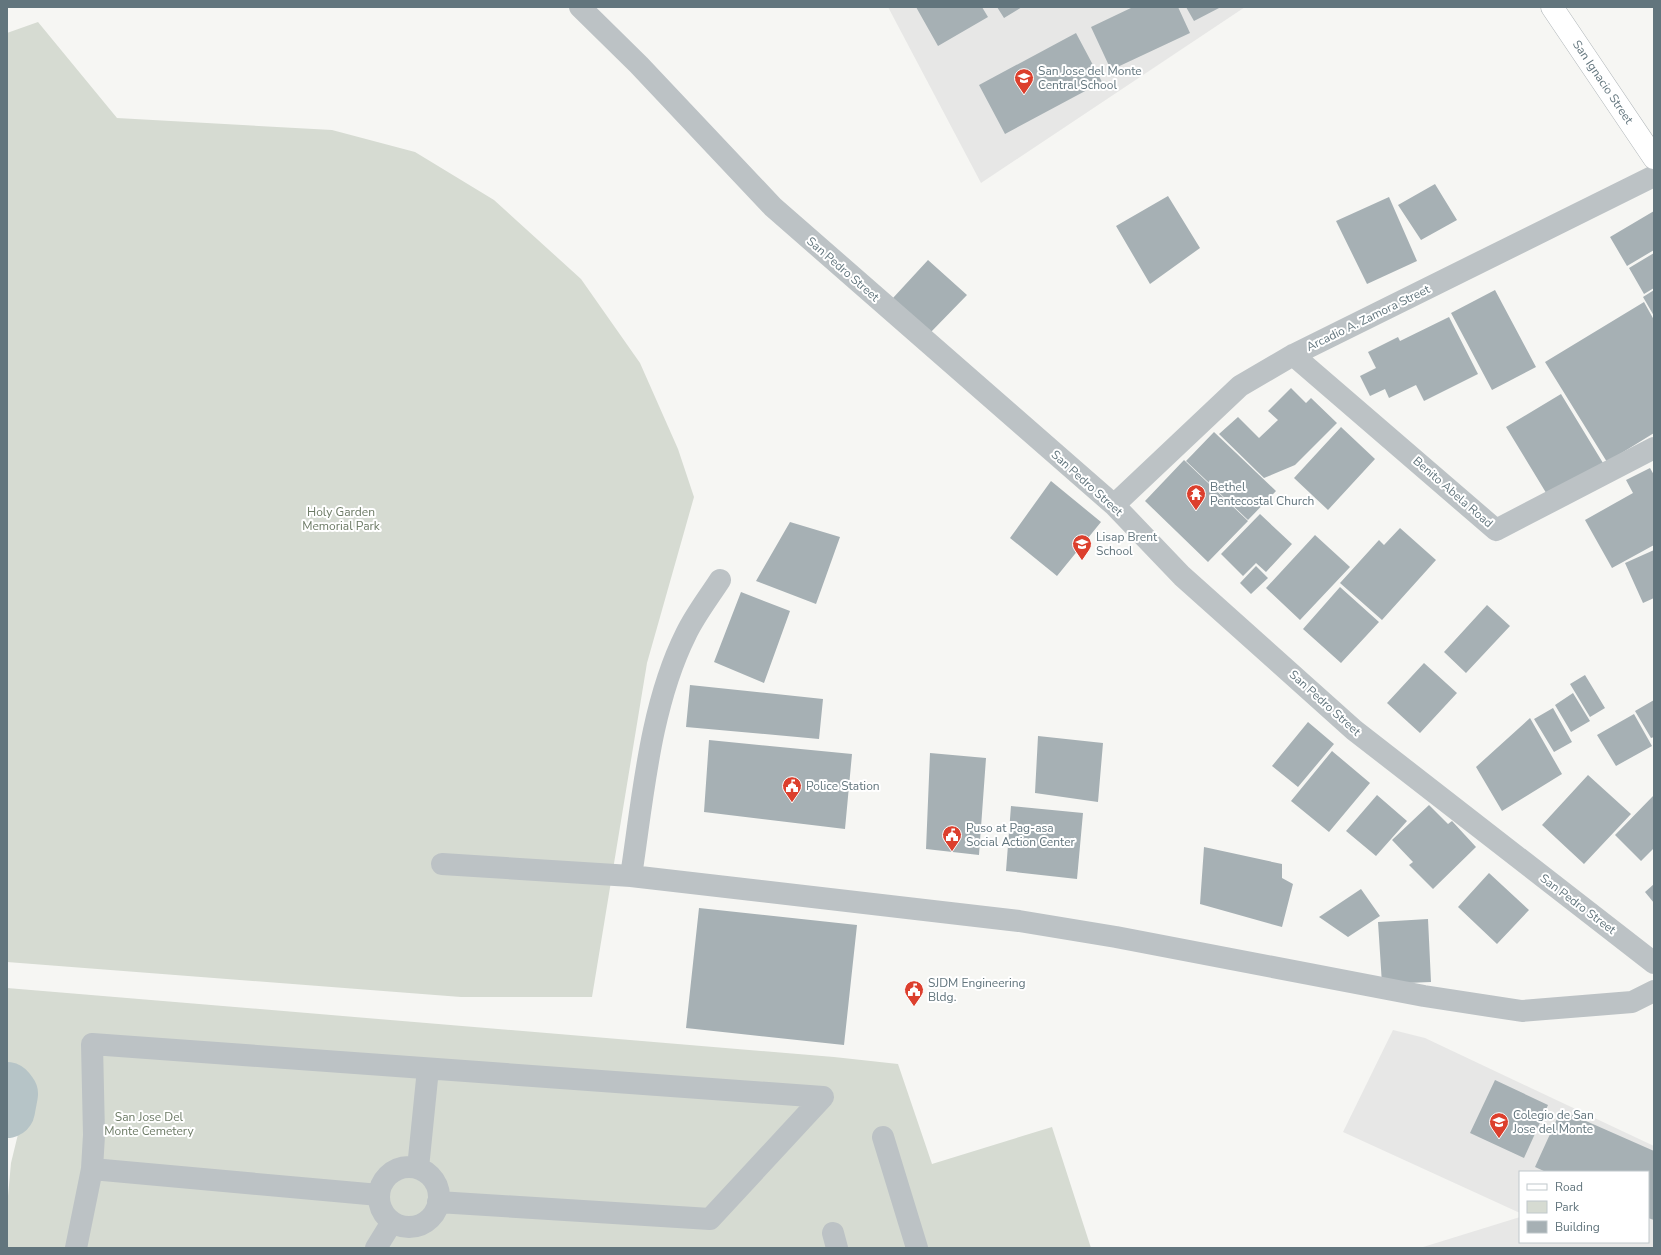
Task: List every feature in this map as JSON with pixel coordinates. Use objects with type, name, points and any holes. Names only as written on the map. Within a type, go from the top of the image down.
[{"type":"main road","name":"San Ignacio Street","points":[[1552,7],[1654,158]]},
{"type":"street","name":"San Pedro Street","points":[[580,7],[639,65],[772,207],[1114,505],[1182,576],[1354,730],[1654,963]]},
{"type":"street","name":"Arcadio A. Zamora Street","points":[[1114,505],[1240,386],[1293,355],[1654,176]]},
{"type":"street","name":"Benito Abela Road","points":[[1293,355],[1496,530],[1653,452]]},
{"type":"street","points":[[632,876],[649,759],[667,679],[686,633],[720,580]]},
{"type":"street","points":[[442,864],[632,876],[1019,922],[1116,937],[1424,996],[1522,1011],[1632,1002],[1654,991]]},
{"type":"street","points":[[76,1248],[92,1169],[94,1135],[92,1044],[823,1097],[710,1219],[438,1202]]},
{"type":"street","points":[[418,1168],[428,1069]]},
{"type":"street","points":[[883,1137],[916,1248]]},
{"type":"street","points":[[400,1168],[418,1168],[426,1172],[432,1178],[439,1194],[438,1202],[435,1211],[429,1219],[421,1224],[401,1226],[392,1222],[382,1210],[379,1202],[381,1186],[385,1178],[400,1168]]},
{"type":"street","points":[[92,1169],[379,1195]]},
{"type":"street","points":[[376,1248],[392,1222]]},
{"type":"shaded area","name":"San Jose del Monte Central School","points":[[888,7],[1245,7],[981,183]]},
{"type":"shaded area","name":"Colegio de San Jose del Monte","points":[[1393,1030],[1425,1038],[1654,1146],[1654,1248],[1420,1248],[1519,1217],[1519,1243],[1649,1243],[1649,1171],[1519,1171],[1519,1213],[1343,1132]]},
{"type":"green space","name":"Holy Garden Memorial Park","points":[[38,22],[117,118],[332,130],[415,152],[494,200],[581,279],[640,363],[678,449],[694,497],[647,663],[592,997],[461,997],[7,962],[7,33]]},
{"type":"green space","name":"San Jose Del Monte Cemetery","points":[[7,988],[834,1057],[898,1064],[932,1164],[1052,1127],[1091,1248],[7,1248],[7,1207],[11,1163],[29,1089],[7,1068]]},
{"type":"building","points":[[916,7],[982,7],[988,17],[938,46]]},
{"type":"building","points":[[997,7],[1022,7],[1004,18]]},
{"type":"building","points":[[1133,7],[1178,7],[1190,33],[1111,70],[1091,27]]},
{"type":"building","points":[[1186,7],[1221,7],[1194,21]]},
{"type":"building","points":[[1076,33],[1102,82],[1005,134],[979,85]]},
{"type":"building","points":[[1435,184],[1457,220],[1421,240],[1398,205]]},
{"type":"building","points":[[1168,196],[1200,248],[1150,284],[1116,226]]},
{"type":"building","points":[[1389,197],[1417,261],[1367,284],[1336,221]]},
{"type":"building","points":[[1654,211],[1654,250],[1627,266],[1610,237]]},
{"type":"building","points":[[1654,253],[1654,288],[1644,294],[1629,268]]},
{"type":"building","points":[[928,260],[967,295],[930,333],[893,298]]},
{"type":"building","points":[[1495,290],[1536,367],[1492,390],[1451,313]]},
{"type":"building","points":[[1654,290],[1654,316],[1643,297]]},
{"type":"building","points":[[1644,302],[1654,320],[1654,433],[1607,462],[1545,362]]},
{"type":"building","points":[[1449,317],[1478,374],[1424,401],[1416,385],[1389,398],[1385,389],[1370,396],[1360,376],[1376,368],[1368,352],[1398,337],[1400,341]]},
{"type":"building","points":[[1291,388],[1306,403],[1311,398],[1337,423],[1295,465],[1264,478],[1219,434],[1238,417],[1259,438],[1278,420],[1268,411]]},
{"type":"building","points":[[1561,394],[1603,463],[1548,496],[1506,427]]},
{"type":"building","points":[[1341,427],[1375,459],[1328,510],[1294,478]]},
{"type":"building","name":"Bethel Pentecostal Church","points":[[1214,432],[1276,491],[1248,520],[1186,461]]},
{"type":"building","name":"Bethel Pentecostal Church","points":[[1184,460],[1248,521],[1208,562],[1145,501]]},
{"type":"building","points":[[1650,468],[1654,475],[1654,545],[1612,568],[1585,520],[1633,493],[1626,480]]},
{"type":"building","points":[[1051,481],[1101,522],[1057,576],[1010,538]]},
{"type":"building","points":[[1260,514],[1292,544],[1266,572],[1256,563],[1243,576],[1221,554]]},
{"type":"building","points":[[790,522],[840,537],[816,604],[756,581]]},
{"type":"building","points":[[1400,528],[1436,560],[1382,620],[1340,583],[1379,540],[1384,545]]},
{"type":"building","points":[[1315,535],[1350,567],[1300,620],[1266,588]]},
{"type":"building","points":[[1654,550],[1654,598],[1643,603],[1625,563]]},
{"type":"building","points":[[1256,566],[1268,578],[1251,594],[1240,583]]},
{"type":"building","points":[[1340,587],[1379,622],[1341,663],[1303,629]]},
{"type":"building","points":[[741,592],[790,611],[764,683],[714,662]]},
{"type":"building","points":[[1487,605],[1510,626],[1466,673],[1444,652]]},
{"type":"building","points":[[1424,663],[1457,693],[1420,733],[1387,703]]},
{"type":"building","points":[[1585,675],[1605,708],[1590,717],[1570,684]]},
{"type":"building","points":[[690,685],[823,699],[819,739],[686,727]]},
{"type":"building","points":[[1573,693],[1590,721],[1571,732],[1555,705]]},
{"type":"building","points":[[1654,700],[1654,737],[1651,738],[1635,711]]},
{"type":"building","points":[[1553,708],[1572,742],[1554,752],[1534,719]]},
{"type":"building","points":[[1634,714],[1652,746],[1616,766],[1597,735]]},
{"type":"building","points":[[1530,718],[1562,774],[1502,811],[1476,767]]},
{"type":"building","points":[[1308,722],[1334,744],[1298,787],[1272,766]]},
{"type":"building","points":[[1038,736],[1103,743],[1098,802],[1035,793]]},
{"type":"building","points":[[709,740],[852,754],[845,829],[704,812]]},
{"type":"building","points":[[1332,751],[1370,783],[1329,832],[1291,801]]},
{"type":"building","points":[[930,753],[986,758],[979,855],[926,849]]},
{"type":"building","points":[[1588,775],[1631,814],[1584,864],[1542,825]]},
{"type":"building","points":[[1377,795],[1407,821],[1376,856],[1346,831]]},
{"type":"building","points":[[1654,795],[1654,848],[1641,861],[1615,835]]},
{"type":"building","points":[[1429,805],[1448,824],[1452,821],[1476,847],[1433,889],[1409,865],[1413,862],[1392,840]]},
{"type":"building","points":[[1011,806],[1083,813],[1077,879],[1006,871]]},
{"type":"building","points":[[1204,847],[1282,864],[1282,878],[1293,884],[1282,927],[1200,904]]},
{"type":"building","points":[[1489,873],[1529,910],[1497,944],[1458,907]]},
{"type":"building","points":[[1654,884],[1654,903],[1645,892]]},
{"type":"building","points":[[1361,889],[1380,916],[1348,937],[1319,917]]},
{"type":"building","points":[[699,908],[857,925],[844,1045],[686,1028]]},
{"type":"building","points":[[1428,919],[1431,982],[1382,984],[1378,922]]},
{"type":"building","points":[[1495,1080],[1548,1105],[1524,1158],[1470,1133]]},
{"type":"building","name":"Colegio de San Jose del Monte","points":[[1561,1110],[1654,1151],[1654,1220],[1649,1218],[1649,1171],[1544,1171],[1535,1167]]},
{"type":"waterway","points":[[7,1090],[10,1094],[7,1110]]},
{"type":"place","name":"San Jose del Monte Central School","points":[[1024,95]]},
{"type":"place","name":"Bethel Pentecostal Church","points":[[1196,511]]},
{"type":"place","name":"Lisap Brent School","points":[[1082,561]]},
{"type":"place","name":"Police Station","points":[[792,803]]},
{"type":"place","name":"Puso at Pag-asa Social Action Center","points":[[952,852]]},
{"type":"place","name":"SJDM Engineering Bldg.","points":[[914,1007]]},
{"type":"place","name":"Colegio de San Jose del Monte","points":[[1499,1139]]}]
